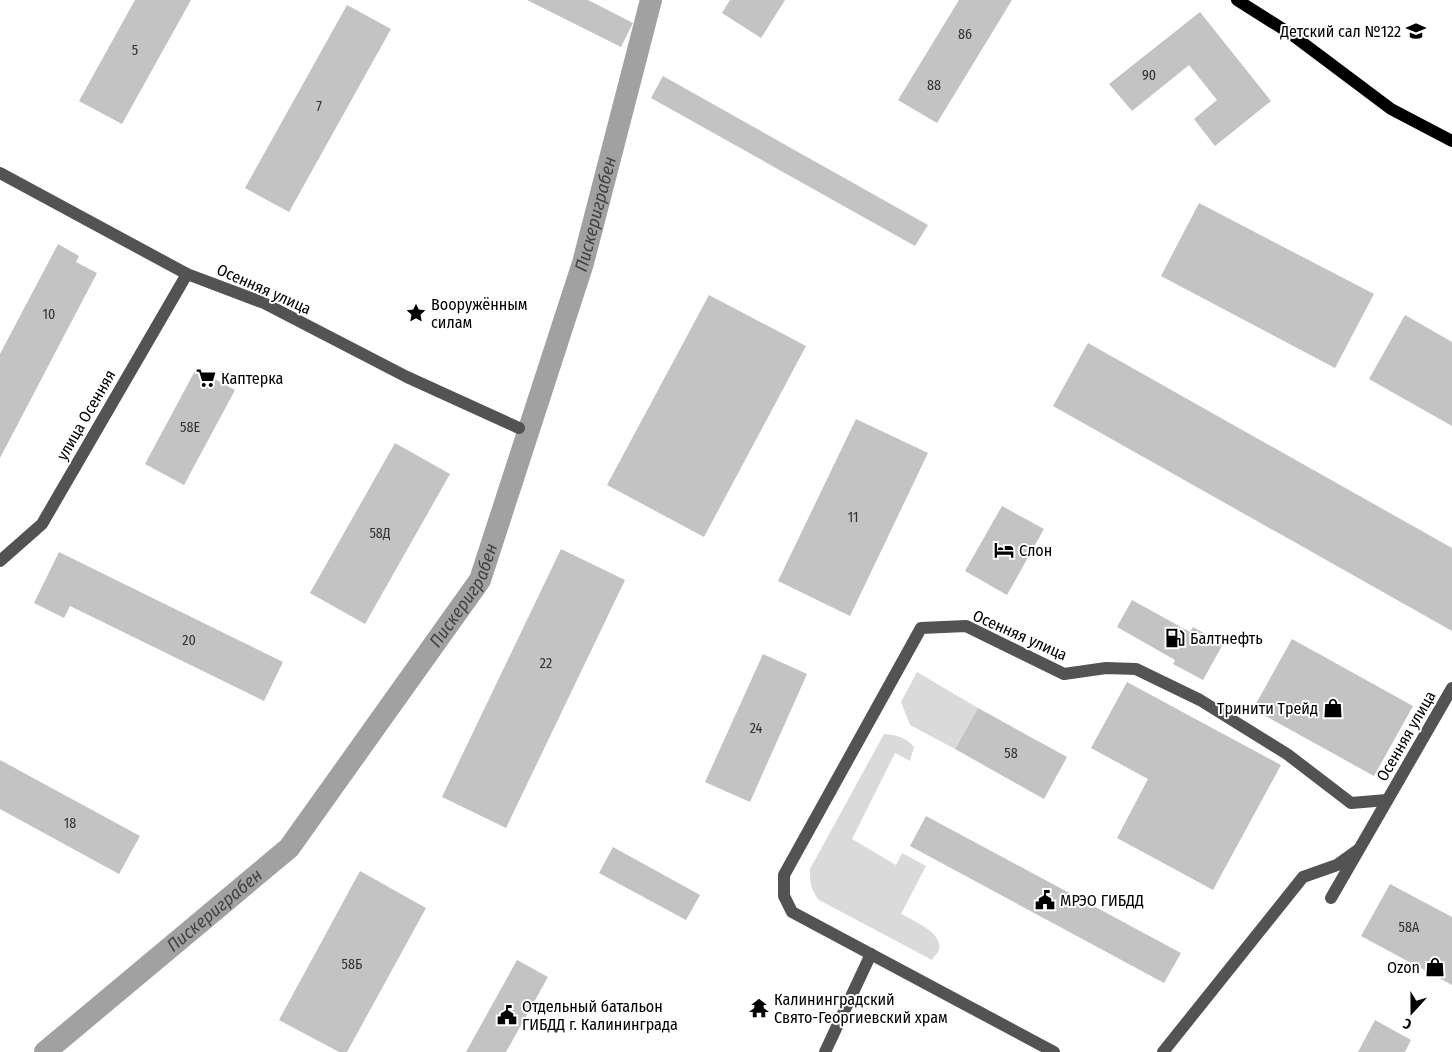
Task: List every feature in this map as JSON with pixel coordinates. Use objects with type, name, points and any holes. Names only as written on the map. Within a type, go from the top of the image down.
[{"type":"main road","points":[[1237,0],[1291,34],[1391,109],[1452,141]]},
{"type":"street","name":"Осенняя улица","points":[[0,173],[187,274],[264,303],[407,377],[519,428]]},
{"type":"street","name":"улица Осенняя","points":[[0,560],[42,524],[187,274]]},
{"type":"street","name":"Осенняя улица","points":[[1054,1052],[792,912],[784,896],[784,875],[921,628],[966,626],[1064,674],[1106,668],[1136,669],[1200,700],[1287,754],[1352,804],[1387,800]]},
{"type":"street","name":"Осенняя улица","points":[[1331,898],[1452,688]]},
{"type":"street","name":"Осенняя улица","points":[[1163,1052],[1303,877],[1336,865],[1358,850]]},
{"type":"street","points":[[825,1052],[871,954]]},
{"type":"shaded area","points":[[917,672],[978,708],[955,749],[910,725],[901,702]]},
{"type":"shaded area","points":[[884,734],[900,737],[914,747],[910,761],[895,753],[852,839],[896,865],[902,853],[926,866],[901,914],[926,928],[937,938],[939,950],[932,960],[819,900],[811,885],[810,869]]},
{"type":"building","points":[[135,0],[191,0],[122,124],[79,101]]},
{"type":"building","points":[[527,0],[588,0],[633,23],[621,47]]},
{"type":"building","points":[[730,0],[785,0],[761,38],[722,13]]},
{"type":"building","points":[[959,0],[1012,0],[937,123],[898,100]]},
{"type":"building","points":[[347,5],[391,29],[289,212],[245,188]]},
{"type":"building","points":[[1200,12],[1271,101],[1215,146],[1194,119],[1217,100],[1189,65],[1132,111],[1109,84]]},
{"type":"building","points":[[663,76],[928,225],[915,246],[651,98]]},
{"type":"building","points":[[1199,203],[1374,294],[1335,368],[1161,276]]},
{"type":"building","points":[[58,244],[79,256],[76,262],[97,273],[0,458],[0,354]]},
{"type":"building","points":[[709,295],[806,346],[704,537],[607,485]]},
{"type":"building","points":[[1405,315],[1452,342],[1452,426],[1369,379]]},
{"type":"building","points":[[1088,343],[1452,548],[1452,631],[1053,406]]},
{"type":"building","points":[[196,369],[235,390],[184,485],[145,464]]},
{"type":"building","points":[[856,419],[928,453],[850,616],[778,581]]},
{"type":"building","points":[[395,443],[450,474],[365,624],[310,593]]},
{"type":"building","points":[[1002,506],[1044,529],[1007,595],[965,571]]},
{"type":"building","points":[[561,549],[625,580],[506,828],[442,797]]},
{"type":"building","points":[[59,552],[283,662],[264,701],[70,606],[64,618],[34,603]]},
{"type":"building","name":"Балтнефть","points":[[1132,600],[1190,632],[1193,627],[1223,644],[1203,680],[1173,664],[1175,660],[1117,627]]},
{"type":"building","name":"Тринити Трейд","points":[[1292,639],[1413,706],[1374,776],[1253,709]]},
{"type":"building","points":[[763,654],[807,674],[750,802],[705,782]]},
{"type":"building","points":[[1127,682],[1281,765],[1213,890],[1117,838],[1148,779],[1091,748]]},
{"type":"building","points":[[978,708],[1067,757],[1044,799],[955,749]]},
{"type":"building","points":[[0,760],[140,836],[119,874],[0,809]]},
{"type":"building","name":"МРЭО ГИБДД","points":[[926,816],[1181,953],[1164,983],[910,846]]},
{"type":"building","points":[[613,847],[700,895],[686,920],[599,873]]},
{"type":"building","points":[[360,871],[426,908],[347,1052],[339,1052],[279,1020]]},
{"type":"building","points":[[1390,884],[1452,917],[1452,985],[1361,936]]},
{"type":"building","name":"Отдельный батальон ГИБДД г. Калининграда","points":[[517,960],[548,977],[506,1052],[466,1052]]},
{"type":"building","points":[[1375,1020],[1411,1040],[1405,1052],[1358,1052]]},
{"type":"waterway","name":"Пискериграбен","points":[[45,1052],[289,848],[480,580],[583,263],[651,0]]},
{"type":"place","name":"Детский сал №122","points":[[1416,31]]},
{"type":"place","name":"Вооружённым силам","points":[[416,313]]},
{"type":"place","name":"Каптерка","points":[[206,378]]},
{"type":"place","name":"Слон","points":[[1004,550]]},
{"type":"place","name":"Балтнефть","points":[[1175,638]]},
{"type":"place","name":"Тринити Трейд","points":[[1333,708]]},
{"type":"place","name":"МРЭО ГИБДД","points":[[1045,900]]},
{"type":"place","name":"Ozon","points":[[1435,967]]},
{"type":"place","name":"Калининградский Свято-Георгиевский храм","points":[[759,1008]]},
{"type":"place","name":"Отдельный батальон ГИБДД г. Калининграда","points":[[507,1015]]}]
